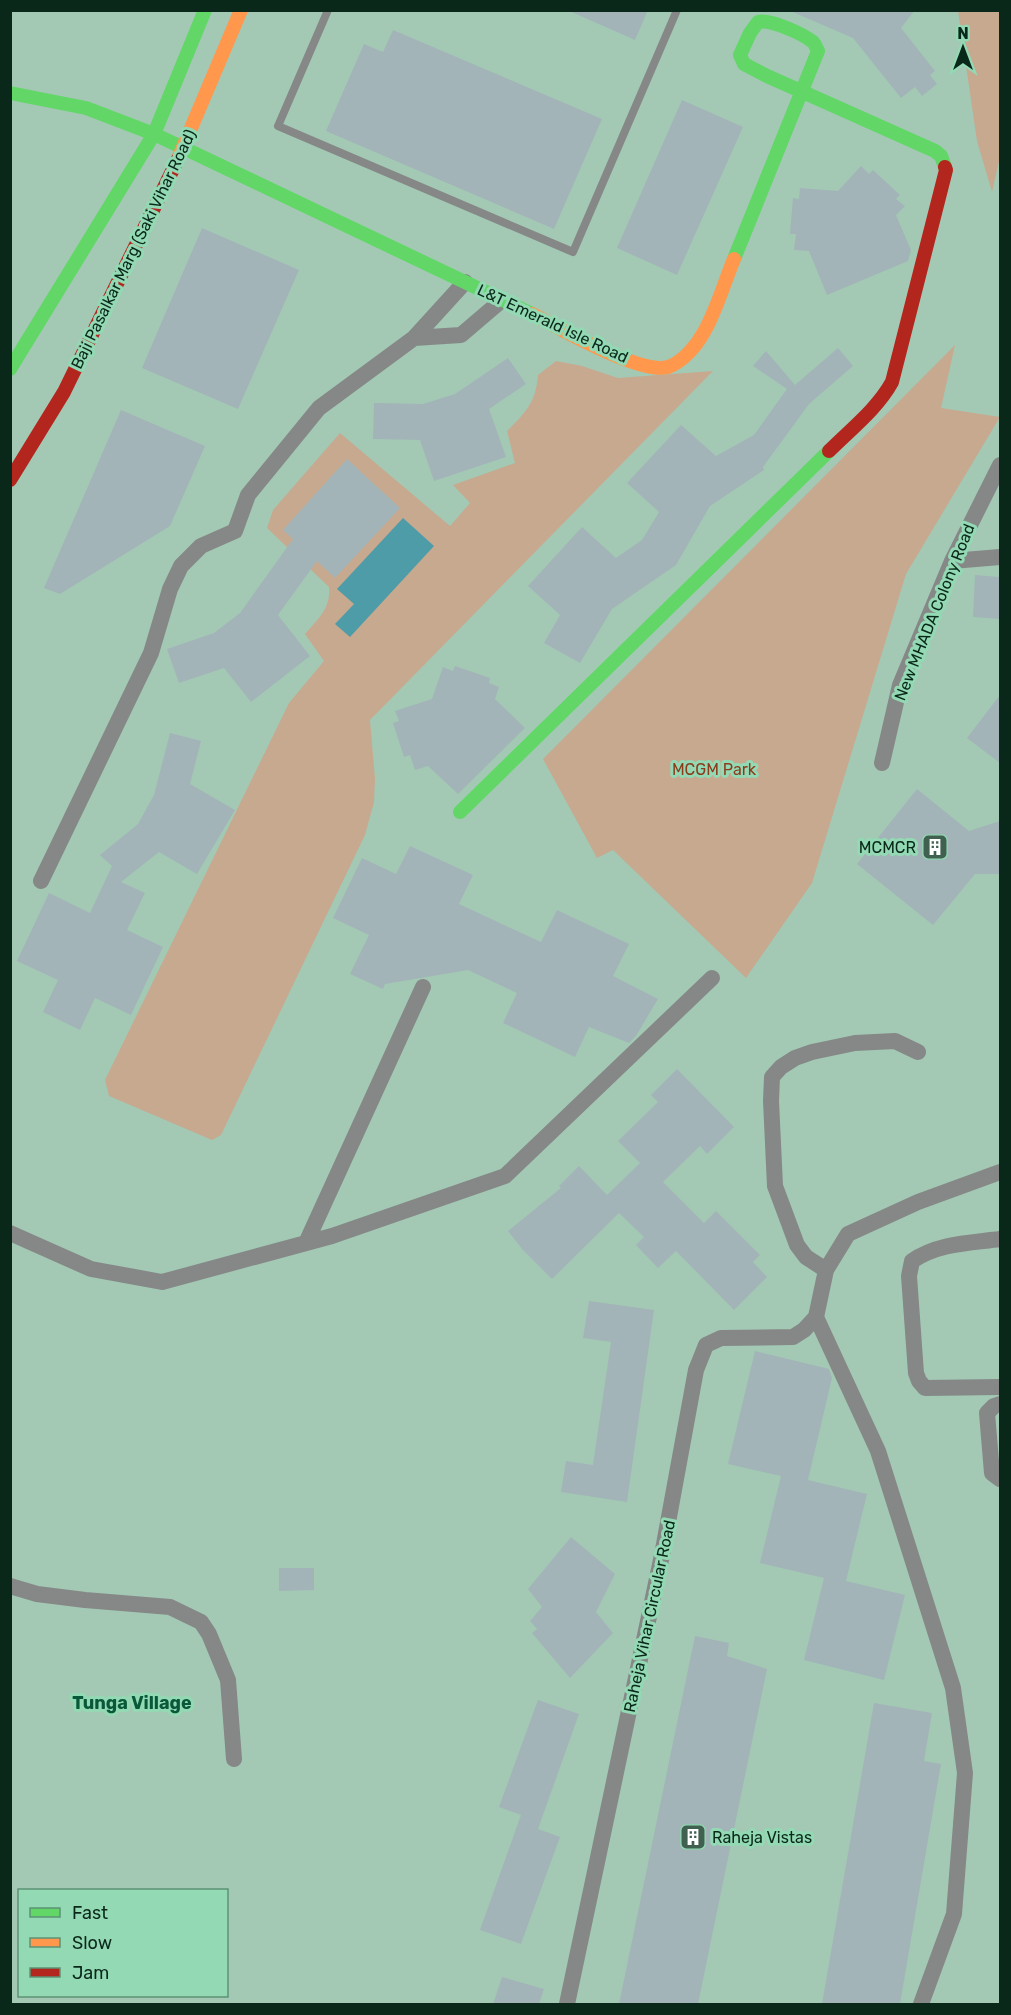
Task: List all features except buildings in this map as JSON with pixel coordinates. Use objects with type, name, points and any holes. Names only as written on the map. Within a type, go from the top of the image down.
[{"type":"street","name":"Baji Pasalkar Marg (Saki Vihar Road)","points":[[10,369],[154,134],[204,10]]},
{"type":"street","name":"Baji Pasalkar Marg (Saki Vihar Road)","points":[[10,480],[64,392],[183,149],[241,10]]},
{"type":"street","points":[[460,812],[872,409],[892,382],[946,170],[944,162],[935,151],[803,92],[744,64],[740,55],[758,22],[767,20],[816,45],[818,51],[803,92]]},
{"type":"street","name":"L&T Emerald Isle Road","points":[[10,93],[86,108],[154,134],[616,356],[652,367],[668,367],[686,356],[704,332],[803,92]]},
{"type":"street","points":[[41,881],[151,653],[170,589],[181,566],[201,546],[235,531],[248,495],[319,408],[414,338],[465,282]]},
{"type":"street","points":[[414,338],[461,335],[502,300]]},
{"type":"street","name":"New MHADA Colony Road","points":[[882,763],[900,686],[952,561],[1000,465]]},
{"type":"street","points":[[952,561],[1000,557]]},
{"type":"street","points":[[10,1233],[92,1269],[162,1282],[332,1236],[504,1176],[712,978]]},
{"type":"street","points":[[306,1243],[423,987]]},
{"type":"street","points":[[826,1270],[806,1257],[797,1245],[775,1186],[772,1077],[781,1067],[795,1058],[855,1043],[895,1041],[918,1052]]},
{"type":"street","points":[[921,2004],[954,1914],[965,1773],[953,1688],[878,1451],[816,1317],[826,1270],[848,1234],[918,1202],[1000,1172]]},
{"type":"street","points":[[1000,1239],[938,1247],[923,1253],[912,1261],[909,1276],[916,1373],[919,1381],[925,1388],[937,1389],[1000,1387]]},
{"type":"street","name":"Raheja Vihar Circular Road","points":[[567,2004],[662,1555],[696,1370],[706,1345],[721,1338],[793,1337],[804,1330],[816,1317]]},
{"type":"street","points":[[1000,1404],[987,1413],[992,1473],[1000,1479]]},
{"type":"street","points":[[10,1586],[37,1594],[170,1607],[201,1623],[209,1634],[228,1680],[234,1759]]},
{"type":"lane","points":[[328,10],[278,126],[573,252],[677,10]]},
{"type":"green space","points":[[958,11],[1000,11],[1000,157],[992,192],[977,141]]},
{"type":"green space","name":"MCGM Park","points":[[955,345],[941,408],[1000,417],[906,574],[812,883],[746,978],[613,850],[597,858],[543,759]]},
{"type":"green space","points":[[556,361],[582,366],[618,378],[713,371],[370,720],[375,779],[374,802],[365,835],[221,1135],[212,1140],[109,1096],[105,1080],[289,703],[324,661],[305,634],[326,607],[329,587],[267,528],[273,510],[340,433],[450,526],[470,503],[453,485],[515,463],[507,431],[529,406],[535,392],[538,375]]},
{"type":"water","points":[[403,518],[434,546],[350,637],[335,624],[354,604],[337,589]]},
{"type":"traffic: fast","points":[[10,369],[154,134],[205,10]]},
{"type":"traffic: fast","points":[[734,259],[818,51],[813,42],[795,31],[771,23],[758,22],[740,55],[744,64],[767,76],[935,151],[941,156],[945,167]]},
{"type":"traffic: fast","points":[[10,93],[86,108],[154,134],[532,314]]},
{"type":"traffic: fast","points":[[460,812],[829,451]]},
{"type":"traffic: slow","points":[[178,159],[241,10]]},
{"type":"traffic: slow","points":[[532,314],[620,357],[656,368],[668,367],[684,357],[701,337],[713,314],[734,259]]},
{"type":"traffic: jam","points":[[10,480],[64,392],[178,159]]},
{"type":"traffic: jam","points":[[829,451],[871,410],[892,382],[945,167]]},
{"type":"place","name":"MCMCR","points":[[935,847]]},
{"type":"place","name":"Raheja Vistas","points":[[693,1837]]},
{"type":"district","name":"Tunga Village","points":[[132,1703]]}]
